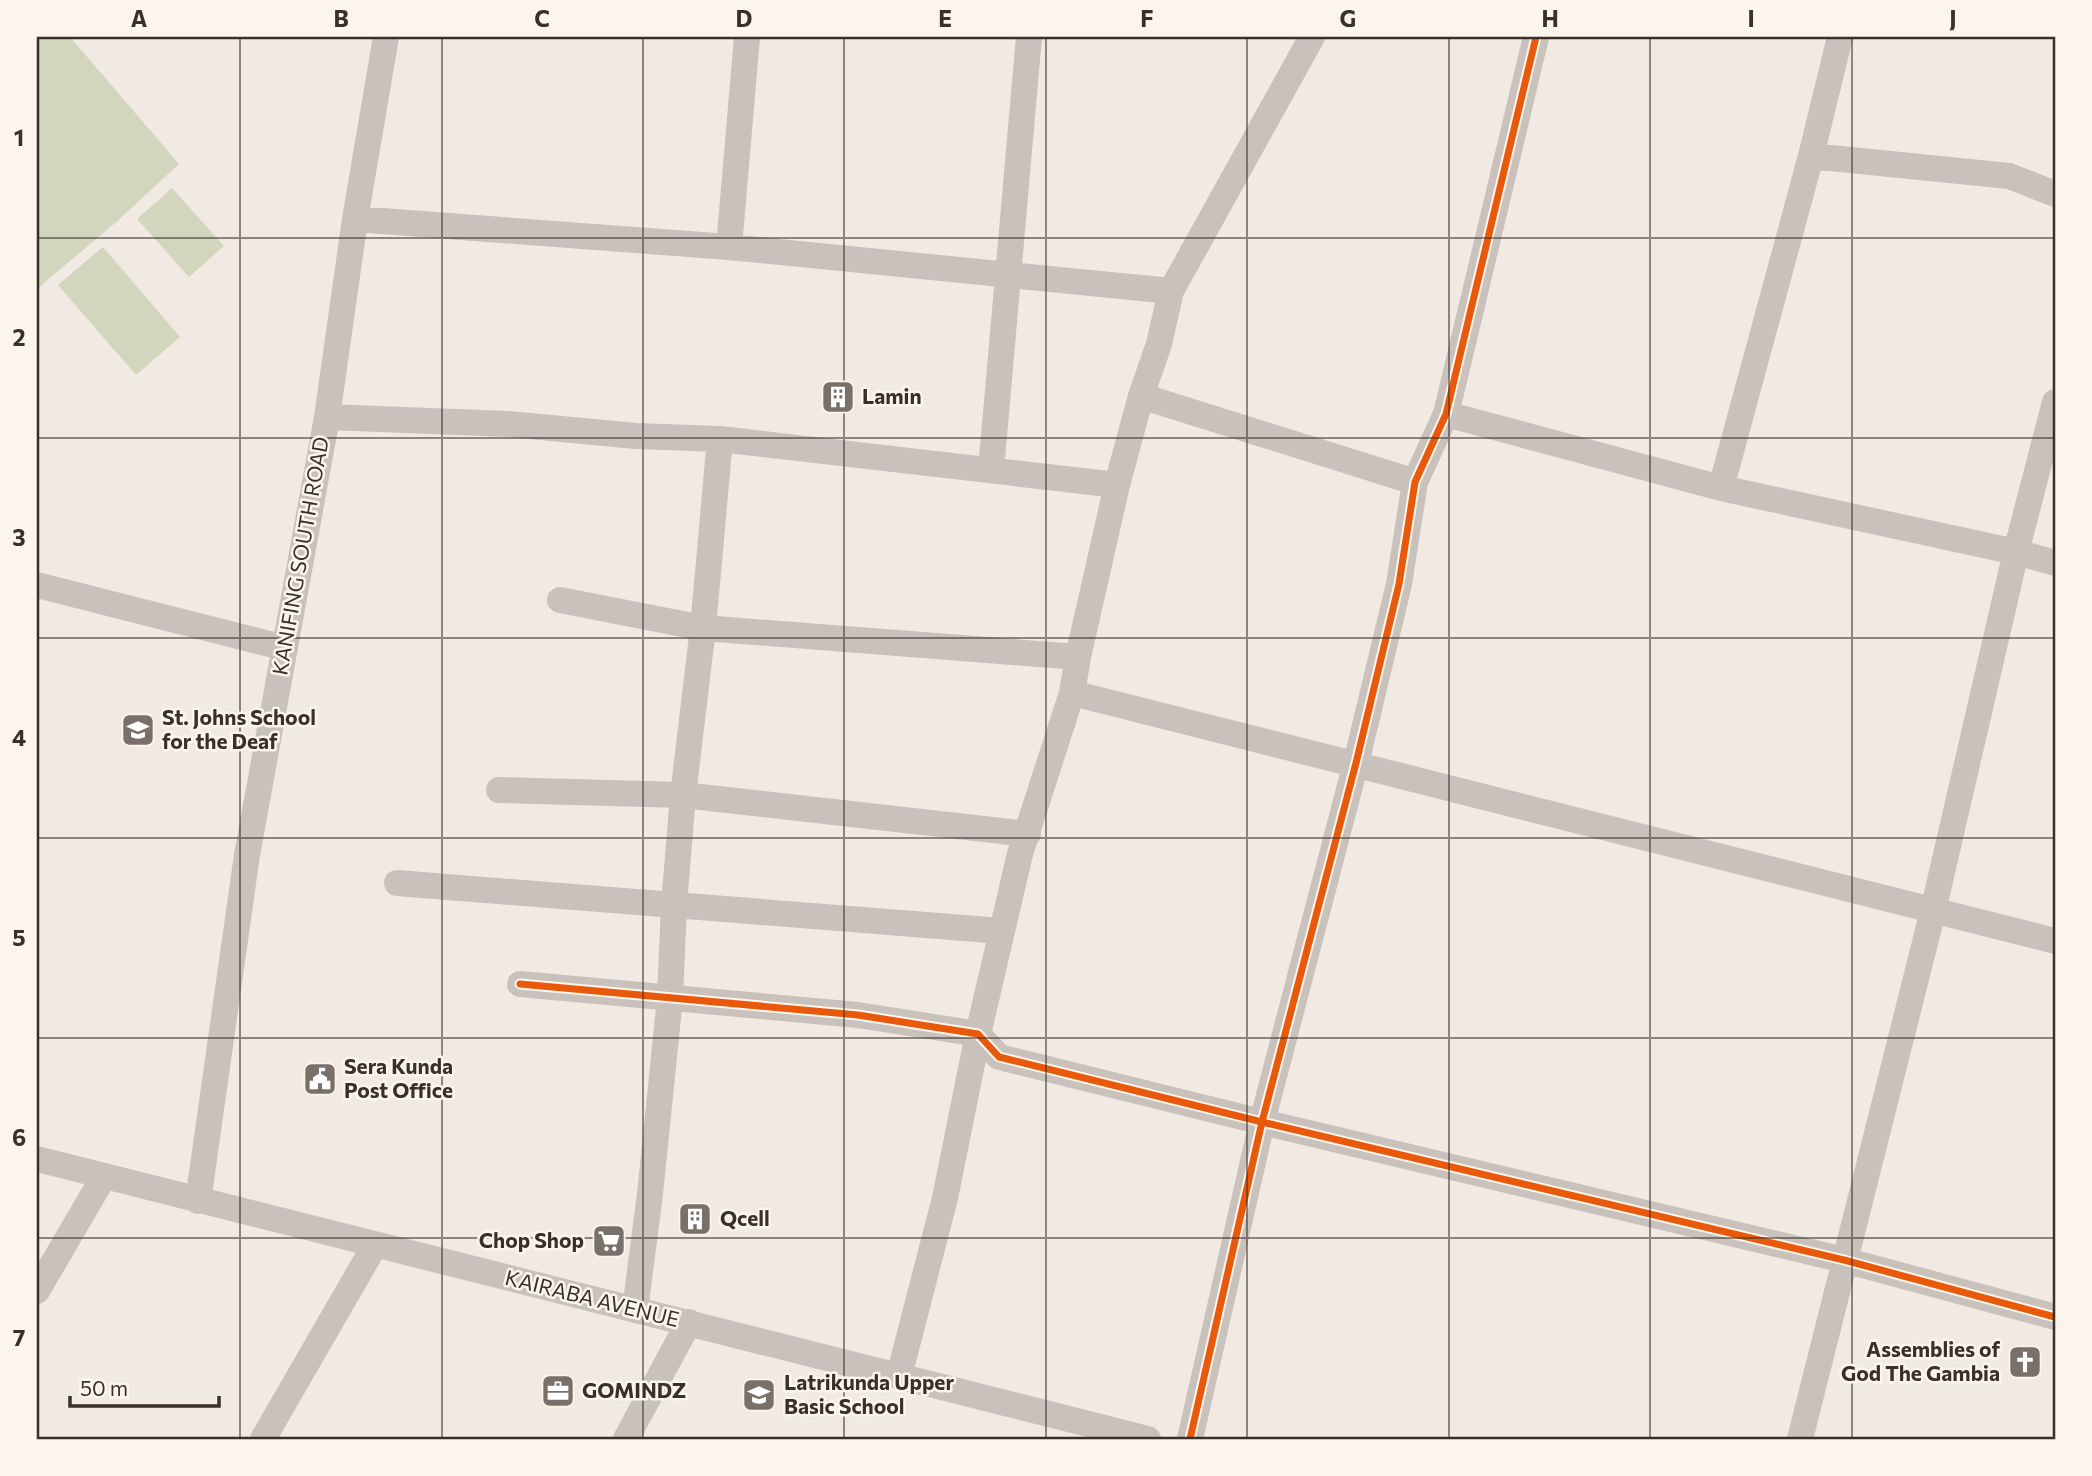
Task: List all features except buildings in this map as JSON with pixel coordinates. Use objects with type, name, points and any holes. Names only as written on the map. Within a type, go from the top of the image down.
[{"type":"street","name":"KANIFING SOUTH ROAD","points":[[198,1201],[247,855],[327,417],[355,219],[386,37]]},
{"type":"street","points":[[729,247],[747,37]]},
{"type":"street","points":[[991,470],[1029,37]]},
{"type":"street","points":[[899,1376],[944,1198],[978,1034],[1020,854],[1072,693],[1117,485],[1141,397],[1159,344],[1171,291],[1312,37]]},
{"type":"street","points":[[1190,1439],[1262,1122],[1356,763],[1399,584],[1415,482],[1446,414],[1536,37]]},
{"type":"street","points":[[1721,488],[1811,156],[1840,37]]},
{"type":"street","points":[[1811,156],[2009,176],[2055,194]]},
{"type":"street","points":[[355,219],[729,247],[1171,291]]},
{"type":"street","points":[[1141,397],[1415,482]]},
{"type":"street","points":[[1800,1439],[1933,911],[2016,552],[2055,402]]},
{"type":"street","points":[[1446,414],[1721,488],[2016,552],[2055,563]]},
{"type":"street","points":[[327,417],[508,424],[636,436],[720,439],[1117,485]]},
{"type":"street","points":[[635,1310],[670,998],[683,795],[703,628],[720,439]]},
{"type":"street","points":[[37,585],[285,648]]},
{"type":"street","points":[[560,600],[703,628],[1078,657]]},
{"type":"street","points":[[1072,693],[2055,941]]},
{"type":"street","points":[[499,790],[683,795],[1028,834]]},
{"type":"street","points":[[397,883],[1002,931]]},
{"type":"street","points":[[520,984],[858,1015],[978,1034],[999,1057],[1844,1260],[2055,1317]]},
{"type":"street","name":"KAIRABA AVENUE","points":[[37,1160],[1148,1439]]},
{"type":"street","points":[[37,1291],[104,1176]]},
{"type":"street","points":[[263,1439],[375,1245]]},
{"type":"street","points":[[626,1439],[689,1322]]},
{"type":"green space","points":[[37,37],[70,37],[179,164],[38,288]]},
{"type":"green space","points":[[172,188],[224,246],[189,277],[137,219]]},
{"type":"green space","points":[[103,247],[180,337],[136,375],[58,285]]},
{"type":"cycle path","points":[[1190,1439],[1262,1122],[1356,763],[1399,584],[1415,482],[1446,414],[1536,37]]},
{"type":"cycle path","points":[[520,984],[858,1015],[978,1034],[999,1057],[1844,1260],[2055,1317]]},
{"type":"place","name":"Lamin","points":[[838,397]]},
{"type":"place","name":"St. Johns School for the Deaf","points":[[138,730]]},
{"type":"place","name":"Sera Kunda Post Office","points":[[320,1079]]},
{"type":"place","name":"Qcell","points":[[695,1219]]},
{"type":"place","name":"Chop Shop","points":[[609,1241]]},
{"type":"place","name":"Assemblies of God The Gambia","points":[[2025,1362]]},
{"type":"place","name":"GOMINDZ","points":[[558,1391]]},
{"type":"place","name":"Latrikunda Upper Basic School","points":[[759,1395]]}]
